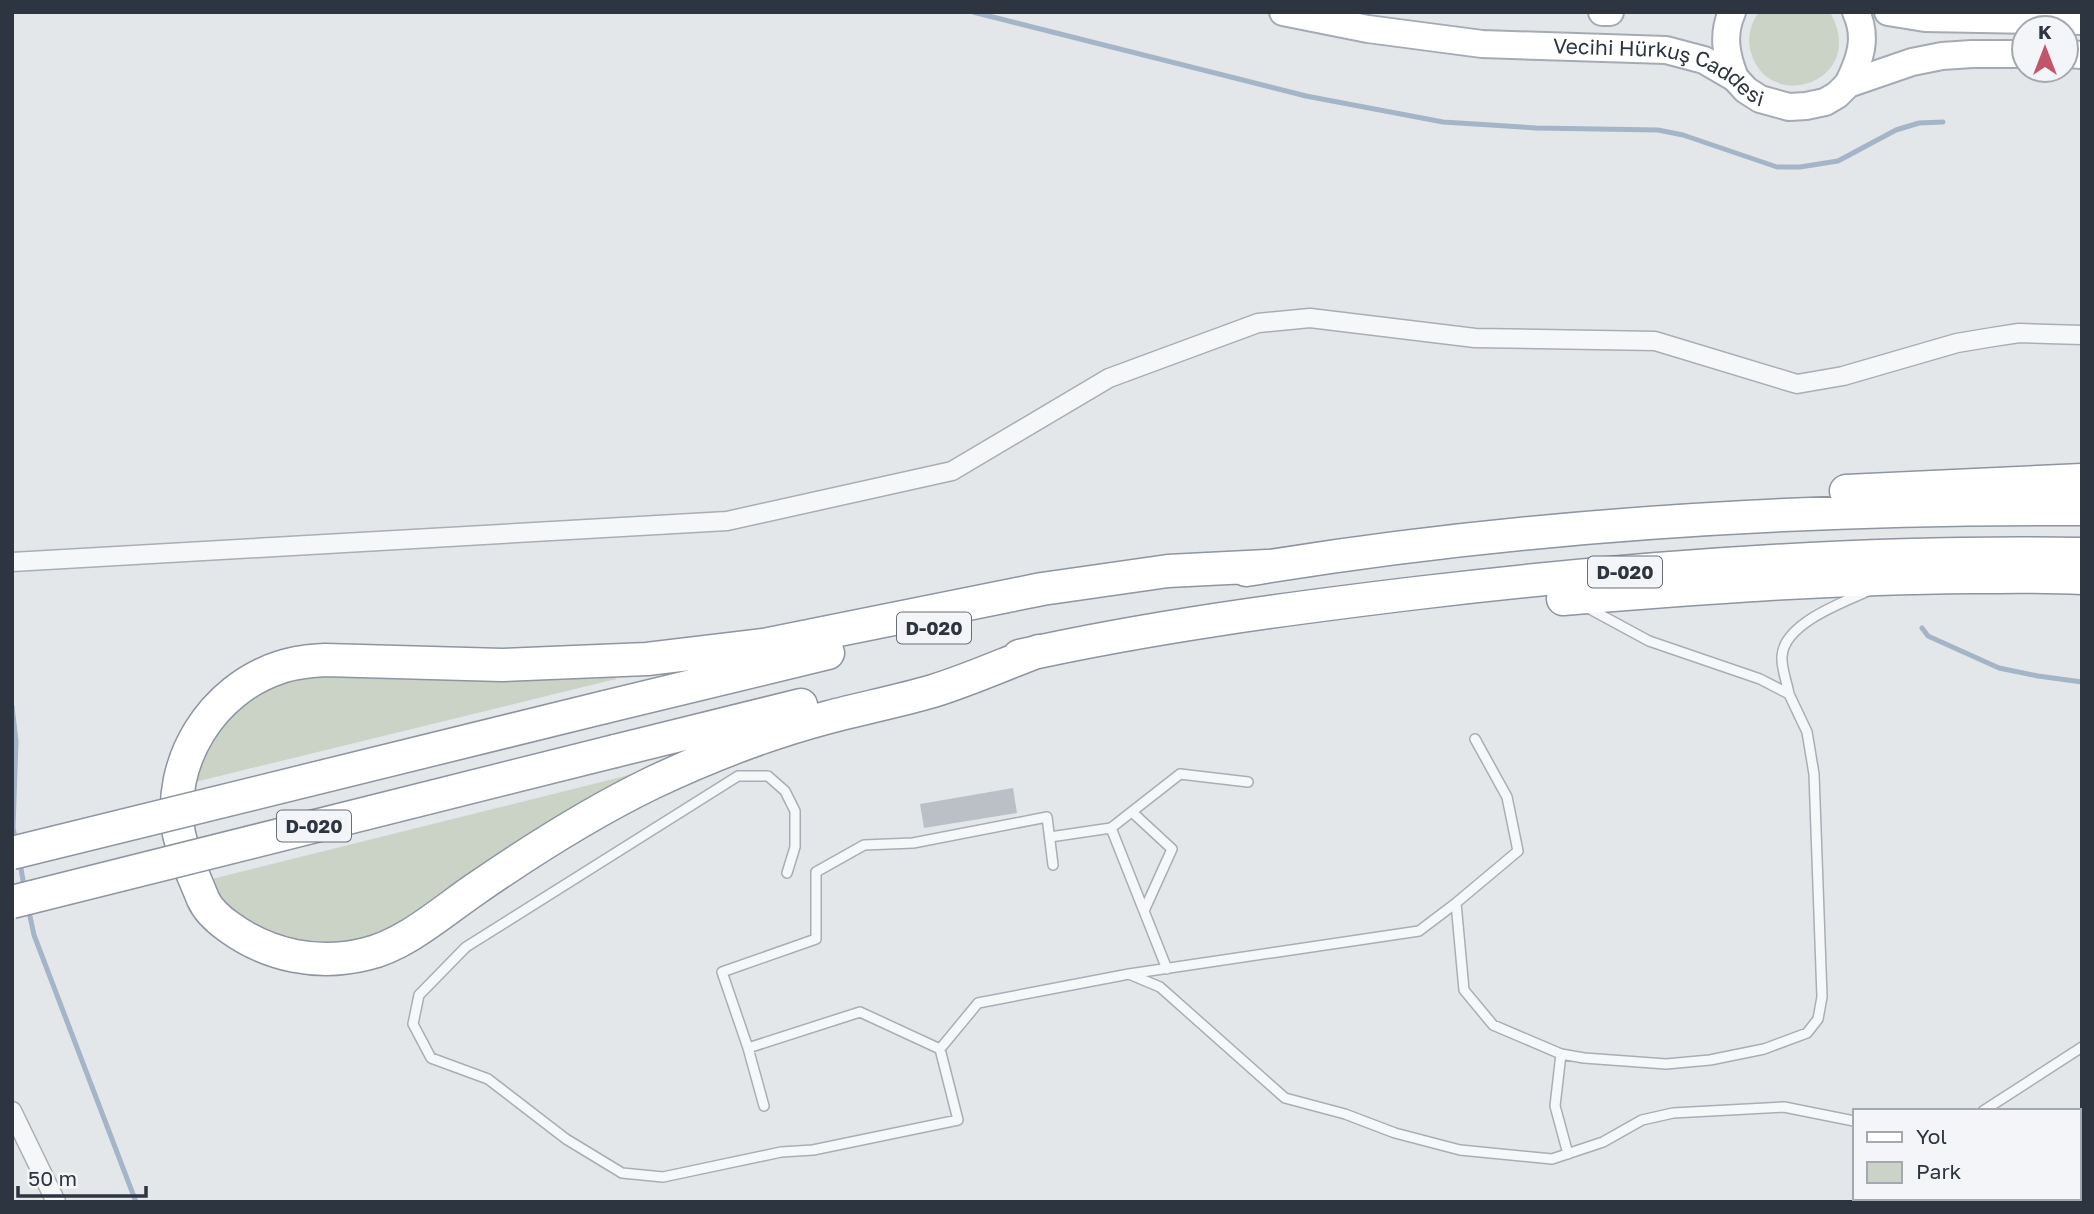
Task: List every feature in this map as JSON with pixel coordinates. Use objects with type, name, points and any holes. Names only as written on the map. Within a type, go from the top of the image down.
[{"type":"highway","points":[[1599,527],[1677,510],[1779,496],[2082,480]]},
{"type":"highway","name":"D-020","points":[[12,853],[984,617],[1267,566],[1457,542],[1686,520],[1878,511],[2082,509]]},
{"type":"highway","name":"D-020","points":[[12,902],[830,699],[1039,651],[1170,627],[1351,600],[1648,570],[1865,557],[2082,554]]},
{"type":"highway","points":[[1039,651],[935,690],[830,717],[741,745],[651,783],[590,816],[407,937],[369,954],[341,958],[298,957],[267,949],[241,935],[205,905],[179,835],[178,788],[181,770],[207,719],[241,687],[262,674],[300,662],[325,660],[502,665],[647,659],[764,645],[1042,589],[1168,572],[1267,566]]},
{"type":"highway","points":[[1170,627],[1757,584],[1921,577],[2082,578]]},
{"type":"main road","name":"Vecihi Hürkuş Caddesi","points":[[1283,12],[1378,31],[1482,44],[1666,50],[1704,60],[1735,78],[1746,90],[1760,99],[1789,107],[1825,102],[1848,85],[1912,62],[1942,56],[2010,54]]},
{"type":"main road","points":[[1602,12],[1610,12]]},
{"type":"main road","points":[[1732,12],[1726,35],[1726,49],[1735,78]]},
{"type":"main road","points":[[1848,85],[1862,49],[1862,34],[1856,12]]},
{"type":"main road","points":[[1888,12],[1925,18],[2082,21]]},
{"type":"street","points":[[12,562],[726,521],[952,471],[1108,378],[1258,323],[1310,318],[1475,338],[1655,341],[1797,384],[1843,376],[1957,343],[2020,332],[2082,335]]},
{"type":"street","points":[[12,1111],[56,1202]]},
{"type":"lane","points":[[1456,902],[1464,990],[1493,1025],[1561,1054],[1666,1064],[1710,1060],[1765,1049],[1807,1033],[1818,1019],[1822,998],[1814,774],[1807,732],[1789,694],[1782,656],[1785,645],[1798,628],[1829,608],[1871,590],[1921,577]]},
{"type":"lane","points":[[1572,598],[1649,641],[1760,679],[1789,694]]},
{"type":"lane","points":[[940,1049],[978,1003],[1129,974],[1419,931],[1518,851],[1507,797],[1475,738]]},
{"type":"lane","points":[[1050,837],[1111,828],[1180,774],[1248,782]]},
{"type":"lane","points":[[788,873],[795,847],[795,811],[785,791],[768,776],[738,776],[466,947],[419,995],[413,1024],[431,1058],[488,1079],[566,1139],[622,1172],[663,1177],[781,1152],[813,1150],[958,1120],[940,1049]]},
{"type":"lane","points":[[1132,812],[1172,849],[1144,911]]},
{"type":"lane","points":[[764,1105],[722,972],[816,939],[816,872],[864,845],[913,843],[1047,817],[1054,865]]},
{"type":"lane","points":[[1111,828],[1167,969]]},
{"type":"lane","points":[[1129,974],[1160,987],[1285,1098],[1345,1114],[1395,1133],[1460,1150],[1552,1159],[1603,1142],[1642,1120],[1673,1113],[1784,1107],[1853,1121]]},
{"type":"lane","points":[[748,1048],[859,1012],[940,1049]]},
{"type":"lane","points":[[1986,1109],[2082,1047]]},
{"type":"lane","points":[[1561,1054],[1555,1106],[1568,1154]]},
{"type":"green space","points":[[1759,12],[1830,12],[1839,36],[1837,56],[1827,72],[1812,82],[1795,85],[1777,82],[1761,72],[1751,53],[1749,42],[1751,27]]},
{"type":"green space","points":[[614,672],[616,679],[187,784],[195,757],[253,691],[295,676]]},
{"type":"green space","points":[[637,773],[639,780],[438,905],[353,950],[256,936],[204,881]]},
{"type":"building","points":[[1013,788],[1017,813],[924,828],[920,804]]},
{"type":"waterway","points":[[973,12],[1306,96],[1443,122],[1536,128],[1658,130],[1683,135],[1777,167],[1800,167],[1838,161],[1896,130],[1919,123],[1943,122]]},
{"type":"waterway","points":[[1922,628],[1928,636],[1999,668],[2082,682]]},
{"type":"waterway","points":[[12,706],[16,741],[13,828],[16,842]]},
{"type":"waterway","points":[[20,862],[24,887]]},
{"type":"waterway","points":[[28,907],[34,935],[136,1202]]}]
